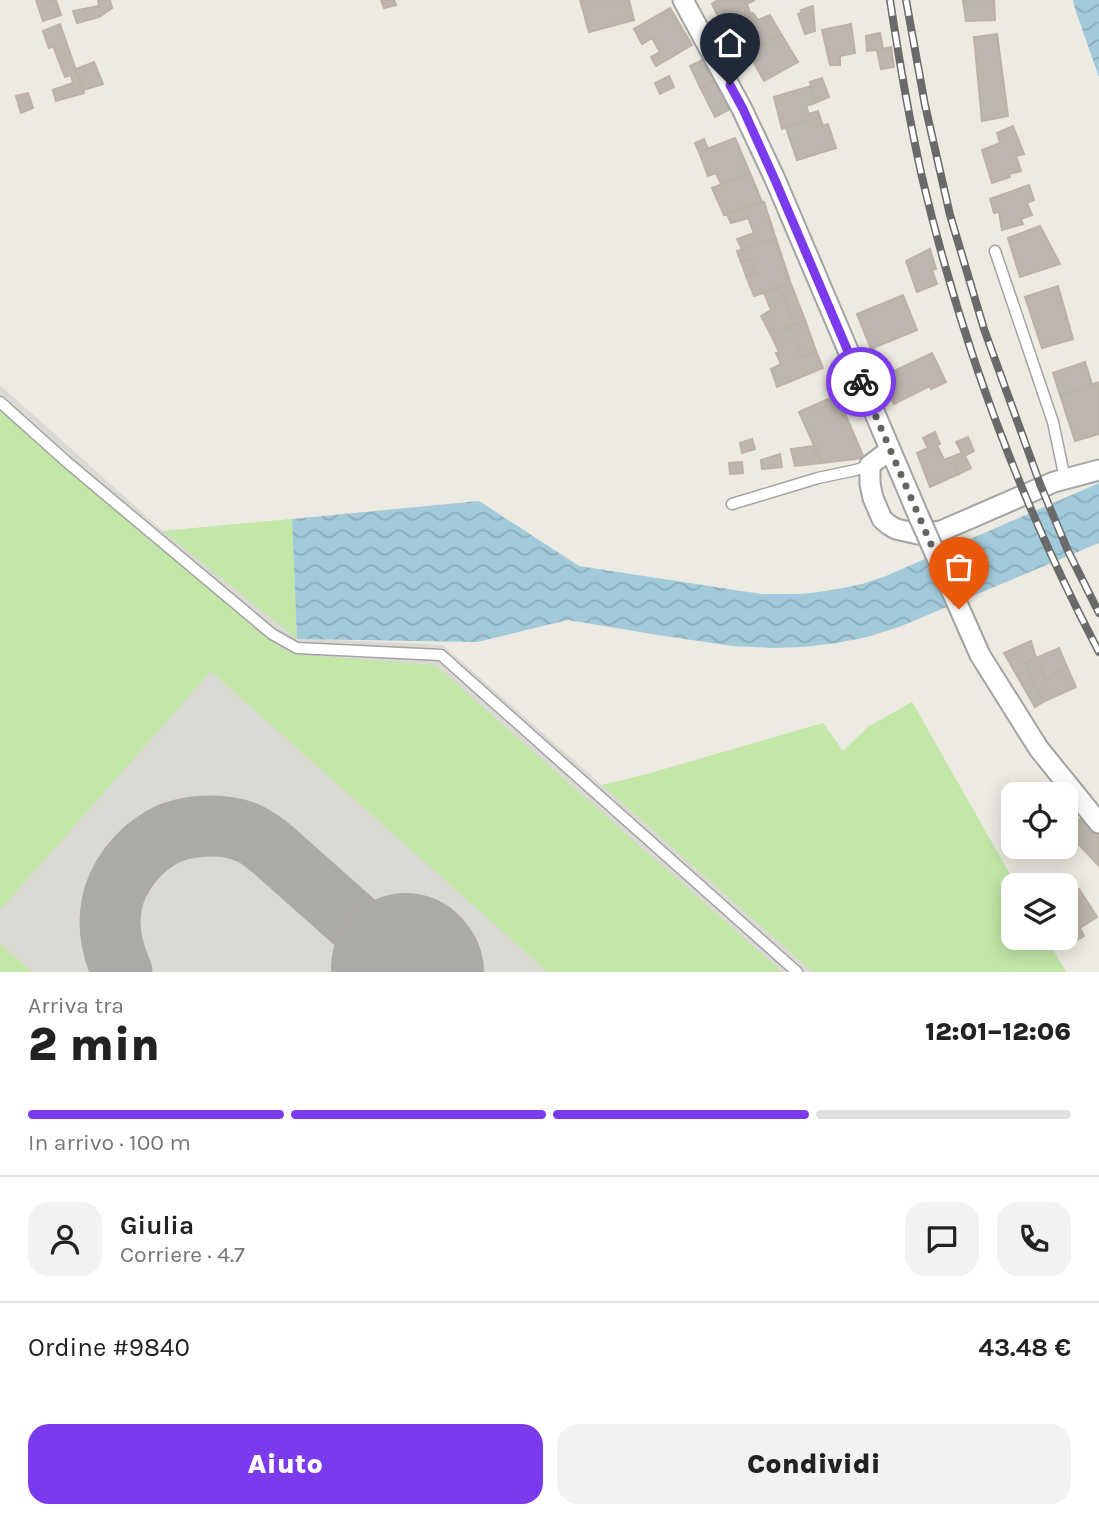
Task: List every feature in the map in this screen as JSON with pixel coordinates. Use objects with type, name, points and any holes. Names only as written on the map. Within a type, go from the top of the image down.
[{"type":"street","points":[[683,0],[743,109],[980,655],[1039,749],[1099,823]]},
{"type":"street","points":[[890,450],[870,465],[873,498],[882,519],[888,525],[918,534],[941,531],[1065,479],[1099,470]]},
{"type":"lane","points":[[995,251],[1053,422],[1065,479]]},
{"type":"lane","points":[[0,402],[68,463],[272,634],[297,648],[441,656],[797,972]]},
{"type":"lane","points":[[732,504],[870,465]]},
{"type":"shaded area","points":[[0,385],[163,531],[292,519],[297,638],[443,645],[602,785],[823,723],[843,751],[868,727],[912,702],[1009,873],[1001,873],[1001,950],[1053,950],[1066,972],[0,972]]},
{"type":"green space","points":[[0,407],[267,639],[292,654],[435,665],[782,972],[548,972],[211,671],[0,910]]},
{"type":"green space","points":[[292,519],[297,639],[163,531]]},
{"type":"green space","points":[[912,702],[1009,873],[1001,873],[1001,950],[1053,950],[1066,972],[813,972],[602,785],[823,723],[843,751],[868,727]]},
{"type":"green space","points":[[0,944],[32,972],[0,972]]},
{"type":"water","points":[[1073,0],[1099,0],[1099,77],[1075,9]]},
{"type":"water","points":[[1099,483],[1099,543],[899,627],[837,643],[773,648],[733,646],[568,620],[477,642],[297,639],[292,519],[479,501],[579,566],[761,594],[802,594],[862,584],[886,576]]},
{"type":"building","points":[[36,0],[56,0],[61,15],[43,21]]},
{"type":"building","points":[[98,0],[110,0],[112,8],[99,17],[77,23],[73,11],[99,6]]},
{"type":"building","points":[[381,0],[394,0],[396,5],[384,8]]},
{"type":"building","points":[[580,0],[629,0],[634,20],[589,32]]},
{"type":"building","points":[[718,0],[755,0],[747,4],[750,12],[724,28],[712,4]]},
{"type":"building","points":[[963,0],[994,0],[995,20],[966,21]]},
{"type":"building","points":[[813,6],[815,31],[805,34],[798,14],[801,10]]},
{"type":"building","points":[[670,8],[692,45],[656,66],[651,57],[660,52],[652,38],[642,44],[634,29]]},
{"type":"building","points":[[750,12],[758,20],[770,15],[781,34],[748,52],[732,22]]},
{"type":"building","points":[[60,24],[84,93],[56,101],[53,90],[73,83],[71,75],[65,77],[53,46],[49,48],[43,31]]},
{"type":"building","points":[[851,24],[855,53],[840,56],[840,65],[830,65],[822,30]]},
{"type":"building","points":[[880,33],[883,49],[891,47],[894,67],[881,69],[877,50],[867,51],[866,36]]},
{"type":"building","points":[[781,34],[798,62],[764,81],[748,52]]},
{"type":"building","points":[[997,34],[1008,116],[982,121],[974,37]]},
{"type":"building","points":[[707,58],[718,79],[701,89],[690,66]]},
{"type":"building","points":[[94,62],[103,84],[83,90],[76,69]]},
{"type":"building","points":[[669,76],[674,87],[660,94],[655,83]]},
{"type":"building","points":[[822,78],[829,97],[815,103],[810,82]]},
{"type":"building","points":[[718,79],[732,108],[715,117],[701,89]]},
{"type":"building","points":[[811,86],[815,103],[806,106],[809,114],[818,111],[820,117],[782,129],[774,97]]},
{"type":"building","points":[[28,93],[33,108],[21,113],[16,96]]},
{"type":"building","points":[[820,117],[823,126],[828,124],[836,148],[797,160],[786,128]]},
{"type":"building","points":[[1013,126],[1024,154],[1016,156],[1021,171],[992,183],[982,150],[1000,143],[997,133]]},
{"type":"building","points":[[735,138],[750,173],[721,184],[716,173],[708,176],[699,152]]},
{"type":"building","points":[[704,139],[708,149],[699,152],[695,143]]},
{"type":"building","points":[[750,173],[762,202],[724,215],[712,188]]},
{"type":"building","points":[[1029,185],[1034,200],[1027,203],[1032,215],[1021,219],[1023,224],[1002,230],[999,212],[994,213],[990,199]]},
{"type":"building","points":[[764,202],[776,239],[742,249],[737,239],[754,233],[748,218],[731,223],[727,214]]},
{"type":"building","points":[[1040,226],[1060,264],[1020,277],[1008,238]]},
{"type":"building","points":[[776,239],[791,284],[754,296],[746,276],[756,273],[750,259],[741,262],[737,251]]},
{"type":"building","points":[[930,249],[936,269],[932,270],[937,284],[917,292],[906,261]]},
{"type":"building","points":[[750,259],[756,273],[746,276],[741,262]]},
{"type":"building","points":[[791,284],[805,320],[795,325],[780,288]]},
{"type":"building","points":[[1058,286],[1073,339],[1042,348],[1025,297]]},
{"type":"building","points":[[780,288],[795,325],[771,335],[761,316],[771,310],[764,293]]},
{"type":"building","points":[[903,295],[917,330],[871,349],[857,314]]},
{"type":"building","points":[[805,320],[816,351],[802,357],[789,327]]},
{"type":"building","points":[[789,327],[802,357],[816,351],[823,368],[777,387],[771,369],[781,364],[771,335]]},
{"type":"building","points":[[932,353],[946,382],[931,389],[930,386],[894,404],[879,378]]},
{"type":"building","points":[[1085,362],[1092,384],[1060,395],[1053,373]]},
{"type":"building","points":[[1099,382],[1099,434],[1075,441],[1060,395]]},
{"type":"building","points":[[837,395],[864,458],[822,463],[799,412]]},
{"type":"building","points":[[935,432],[944,460],[962,453],[956,442],[968,437],[974,451],[954,461],[959,474],[930,487],[917,453],[928,448],[923,438]]},
{"type":"building","points":[[752,439],[755,449],[742,453],[740,443]]},
{"type":"building","points":[[813,446],[822,463],[795,466],[791,449]]},
{"type":"building","points":[[780,454],[782,467],[762,469],[761,460]]},
{"type":"building","points":[[965,456],[971,468],[959,474],[954,461]]},
{"type":"building","points":[[742,462],[743,473],[730,474],[729,463]]},
{"type":"building","points":[[1031,641],[1036,658],[1025,663],[1043,702],[1035,707],[1004,653]]},
{"type":"building","points":[[1059,648],[1067,667],[1046,679],[1036,658]]},
{"type":"building","points":[[1036,658],[1046,679],[1067,667],[1076,687],[1043,702],[1025,663]]},
{"type":"building","points":[[1083,816],[1099,832],[1099,866],[1078,844],[1078,821]]},
{"type":"building","points":[[1078,890],[1097,917],[1080,928],[1084,936],[1078,939]]},
{"type":"taxiway","points":[[122,972],[110,930],[112,903],[118,884],[129,866],[159,839],[179,830],[203,826],[238,829],[260,840],[406,968]]},
{"type":"runway","points":[[406,968],[409,972]]},
{"type":"railway","points":[[890,0],[922,177],[974,360],[1044,538],[1099,652]]},
{"type":"railway","points":[[906,0],[925,105],[950,215],[984,329],[1040,484],[1068,551],[1099,613]]},
{"type":"way so far","points":[[861,382],[959,609]]},
{"type":"route","points":[[730,85],[775,180],[861,382]]}]
